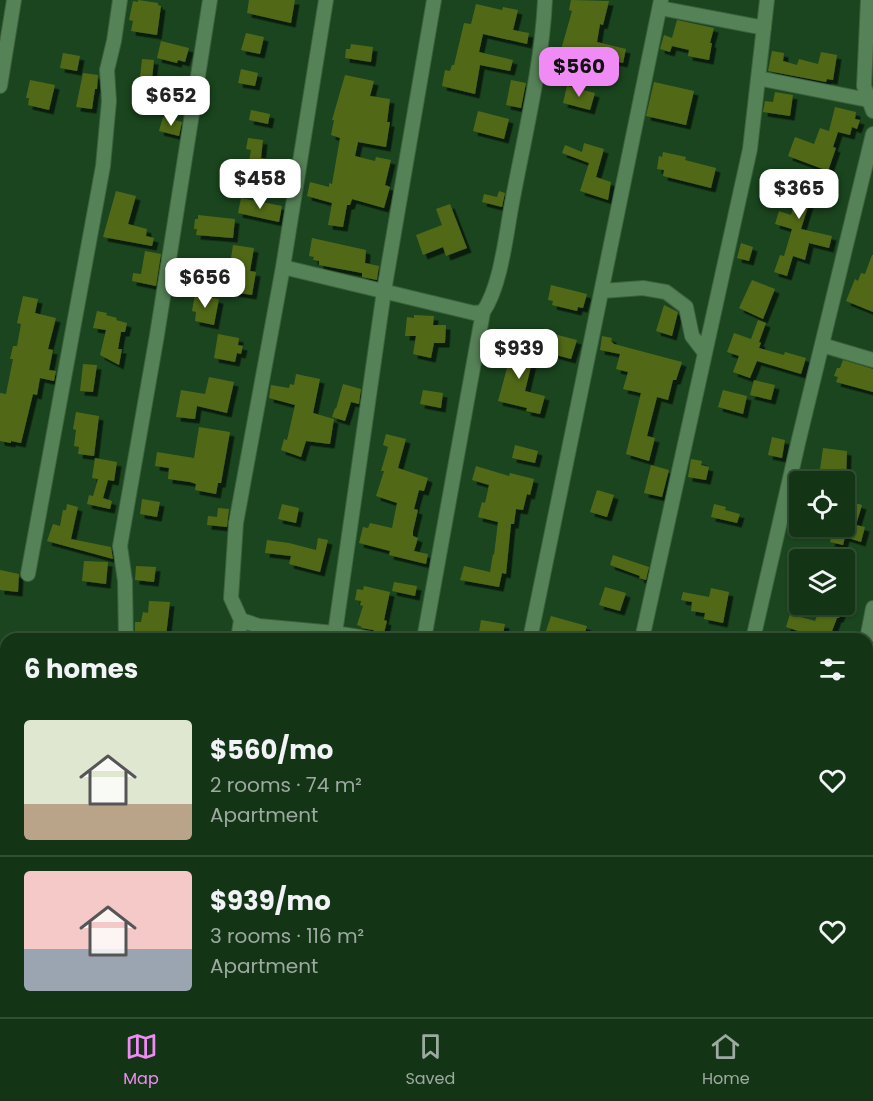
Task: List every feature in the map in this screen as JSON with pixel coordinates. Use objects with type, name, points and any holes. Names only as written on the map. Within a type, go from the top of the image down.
[{"type":"street","points":[[0,86],[14,0]]},
{"type":"street","points":[[28,574],[103,166],[109,101],[107,70],[120,0]]},
{"type":"street","points":[[126,633],[125,581],[120,546],[157,335],[210,0]]},
{"type":"street","points":[[239,633],[241,620],[231,598],[236,523],[283,267],[326,0]]},
{"type":"street","points":[[241,620],[259,626],[335,633],[384,291],[434,0]]},
{"type":"street","points":[[425,633],[483,312],[490,302],[502,254],[529,114],[545,0]]},
{"type":"street","points":[[643,633],[750,149],[767,0]]},
{"type":"street","points":[[868,0],[864,86],[871,106]]},
{"type":"street","points":[[531,633],[660,4],[764,28]]},
{"type":"street","points":[[758,78],[871,106]]},
{"type":"street","points":[[754,633],[822,345],[869,166],[873,135]]},
{"type":"street","points":[[283,267],[474,313],[483,312]]},
{"type":"street","points":[[602,291],[643,288],[666,292],[686,307],[692,336],[705,353]]},
{"type":"street","points":[[822,345],[873,360]]},
{"type":"street","points":[[868,633],[873,608]]},
{"type":"building","points":[[138,0],[158,3],[161,6],[157,35],[131,31],[133,21],[129,20],[133,1],[138,2]]},
{"type":"building","points":[[249,0],[295,0],[291,23],[247,13]]},
{"type":"building","points":[[571,0],[609,1],[603,25],[600,24],[597,42],[626,49],[623,63],[596,57],[591,75],[570,69],[572,62],[551,58],[553,49],[561,50],[572,11],[569,10]]},
{"type":"building","points":[[476,4],[502,10],[503,7],[518,10],[513,30],[529,33],[527,44],[483,34],[479,52],[513,60],[510,71],[480,65],[475,94],[442,86],[445,70],[450,71],[454,65],[464,23],[471,24]]},
{"type":"building","points":[[677,20],[714,28],[709,60],[688,56],[689,50],[672,46],[670,52],[660,49],[664,35],[672,38]]},
{"type":"building","points":[[246,33],[264,37],[260,54],[241,50]]},
{"type":"building","points":[[161,41],[189,48],[185,62],[178,60],[177,63],[157,58]]},
{"type":"building","points":[[351,44],[373,47],[371,62],[345,58],[346,49],[350,49]]},
{"type":"building","points":[[772,51],[784,53],[783,61],[797,65],[799,59],[818,64],[821,52],[837,55],[833,80],[827,79],[826,82],[768,71]]},
{"type":"building","points":[[63,53],[80,56],[77,71],[60,68]]},
{"type":"building","points":[[142,59],[154,60],[152,79],[140,78]]},
{"type":"building","points":[[241,69],[258,73],[255,86],[238,83]]},
{"type":"building","points":[[83,73],[98,75],[92,109],[76,107]]},
{"type":"building","points":[[345,75],[374,81],[370,96],[390,99],[387,122],[390,122],[386,147],[358,142],[355,156],[375,161],[376,157],[391,160],[385,185],[390,187],[384,208],[352,199],[350,205],[347,205],[343,227],[328,225],[332,203],[307,196],[310,182],[329,187],[329,183],[332,184],[340,138],[331,135],[334,120],[332,120]]},
{"type":"building","points":[[30,80],[55,85],[49,110],[28,105],[29,98],[26,98]]},
{"type":"building","points":[[511,80],[526,83],[521,108],[506,105]]},
{"type":"building","points":[[654,82],[694,91],[686,125],[646,116]]},
{"type":"building","points":[[567,86],[595,93],[590,110],[563,103]]},
{"type":"building","points":[[775,92],[793,95],[790,116],[763,112],[765,101],[773,102]]},
{"type":"building","points":[[835,107],[856,112],[855,119],[860,120],[857,129],[852,127],[850,135],[838,132],[833,147],[836,148],[828,171],[788,156],[795,137],[814,144],[820,128],[829,131]]},
{"type":"building","points":[[251,110],[270,114],[268,124],[249,120]]},
{"type":"building","points":[[478,111],[509,119],[504,139],[473,131]]},
{"type":"building","points":[[163,117],[182,122],[179,136],[159,131]]},
{"type":"building","points":[[248,138],[263,140],[261,158],[285,162],[282,179],[264,175],[262,186],[245,183],[251,150],[246,149]]},
{"type":"building","points":[[584,143],[604,149],[596,177],[611,182],[608,200],[580,191],[589,163],[562,153],[565,145],[582,152]]},
{"type":"building","points":[[663,152],[686,157],[685,160],[716,168],[711,188],[663,176],[664,170],[657,169],[659,156],[662,157]]},
{"type":"building","points":[[782,170],[825,184],[821,196],[812,194],[801,229],[832,236],[829,248],[809,243],[805,260],[793,256],[787,276],[774,272],[780,255],[784,256],[792,229],[775,224],[779,211],[791,215],[799,190],[774,182],[776,173],[781,175]]},
{"type":"building","points":[[116,191],[136,196],[128,224],[147,229],[146,236],[154,238],[152,246],[103,237]]},
{"type":"building","points":[[499,191],[505,193],[502,207],[482,202],[484,194],[497,197]]},
{"type":"building","points":[[241,198],[282,206],[279,222],[238,213]]},
{"type":"building","points":[[450,204],[467,248],[446,256],[443,247],[423,255],[416,235],[442,225],[436,209]]},
{"type":"building","points":[[198,215],[235,219],[233,238],[196,235],[195,219],[198,219]]},
{"type":"building","points":[[312,238],[366,250],[365,263],[379,266],[377,280],[362,277],[362,273],[319,265],[319,261],[309,256]]},
{"type":"building","points":[[741,243],[753,247],[749,261],[737,258]]},
{"type":"building","points":[[233,245],[254,248],[250,271],[256,272],[252,295],[226,291]]},
{"type":"building","points":[[145,251],[161,254],[156,286],[132,281],[133,273],[141,274]]},
{"type":"building","points":[[872,255],[873,312],[846,301],[855,279],[858,281],[861,273],[865,274]]},
{"type":"building","points":[[184,262],[195,263],[194,272],[202,273],[199,290],[180,287]]},
{"type":"building","points":[[752,280],[775,289],[763,319],[739,308]]},
{"type":"building","points":[[551,285],[587,294],[583,308],[578,307],[577,311],[552,305],[553,301],[548,300]]},
{"type":"building","points":[[195,294],[219,299],[214,325],[195,321],[196,312],[192,311]]},
{"type":"building","points":[[23,296],[38,299],[35,313],[56,318],[48,349],[53,350],[49,370],[56,371],[54,381],[40,378],[37,395],[33,394],[21,443],[11,441],[11,443],[0,441],[0,393],[6,394],[13,359],[10,359],[13,346],[17,346],[21,324],[17,323]]},
{"type":"building","points":[[664,305],[678,312],[672,336],[656,331]]},
{"type":"building","points":[[97,311],[107,313],[106,315],[117,318],[116,320],[127,323],[125,332],[121,332],[118,349],[122,349],[119,365],[100,355],[106,330],[93,328]]},
{"type":"building","points":[[414,315],[434,316],[433,325],[446,325],[445,343],[434,343],[431,358],[413,354],[416,336],[405,336],[407,317],[414,318]]},
{"type":"building","points":[[758,320],[766,323],[759,348],[806,358],[801,374],[757,361],[750,378],[733,372],[739,356],[727,352],[734,333],[751,339]]},
{"type":"building","points":[[218,334],[239,338],[238,345],[243,346],[241,354],[237,353],[235,362],[214,358]]},
{"type":"building","points":[[554,334],[577,340],[571,359],[545,352],[548,339],[552,340]]},
{"type":"building","points":[[602,336],[612,338],[611,341],[614,344],[682,362],[676,380],[673,380],[668,400],[657,397],[647,436],[655,438],[649,461],[626,454],[641,393],[623,389],[628,372],[616,369],[620,354],[600,350]]},
{"type":"building","points":[[499,342],[534,354],[525,391],[545,396],[540,414],[526,411],[527,408],[498,401],[510,357],[495,352]]},
{"type":"building","points":[[843,360],[873,369],[873,392],[836,382],[838,377],[834,376]]},
{"type":"building","points":[[83,364],[97,365],[93,392],[80,391]]},
{"type":"building","points":[[296,374],[320,379],[313,413],[334,419],[330,444],[306,441],[301,457],[281,450],[284,439],[287,440],[295,405],[269,398],[271,385],[289,388],[290,384],[294,385]]},
{"type":"building","points":[[209,377],[234,382],[227,413],[197,406],[195,419],[176,417],[181,390],[205,394]]},
{"type":"building","points":[[754,380],[775,385],[771,400],[750,395]]},
{"type":"building","points":[[343,384],[361,389],[359,404],[351,402],[345,421],[332,417]]},
{"type":"building","points":[[423,390],[443,393],[441,408],[420,404]]},
{"type":"building","points":[[723,390],[747,396],[743,414],[718,407]]},
{"type":"building","points":[[76,412],[99,416],[94,456],[78,454],[79,447],[74,446],[76,430],[73,429]]},
{"type":"building","points":[[199,427],[230,432],[221,483],[218,483],[216,494],[195,490],[196,484],[190,482],[168,479],[169,468],[155,466],[157,452],[194,458]]},
{"type":"building","points":[[386,434],[406,439],[398,468],[428,478],[424,491],[419,490],[414,509],[418,510],[413,531],[413,536],[418,538],[414,551],[428,554],[426,564],[389,555],[390,551],[359,543],[363,527],[368,528],[370,523],[392,528],[397,503],[376,496],[384,471],[381,471],[388,447],[383,445]]},
{"type":"building","points":[[772,437],[785,440],[782,458],[768,455]]},
{"type":"building","points":[[515,445],[538,451],[535,463],[512,458]]},
{"type":"building","points":[[823,448],[847,451],[846,471],[820,471]]},
{"type":"building","points":[[95,458],[117,462],[114,481],[108,480],[103,498],[112,501],[110,509],[87,504],[89,495],[93,496],[98,479],[92,478]]},
{"type":"building","points":[[691,459],[702,461],[701,465],[709,467],[706,480],[688,477]]},
{"type":"building","points":[[651,465],[669,470],[662,497],[644,493]]},
{"type":"building","points":[[476,466],[509,476],[510,473],[534,479],[523,510],[516,509],[514,524],[511,524],[506,574],[502,573],[499,587],[460,580],[464,566],[490,572],[494,555],[498,522],[478,517],[482,502],[485,503],[489,485],[472,480]]},
{"type":"building","points":[[597,490],[614,495],[607,517],[590,512]]},
{"type":"building","points":[[142,499],[160,502],[157,517],[140,514]]},
{"type":"building","points":[[855,503],[862,505],[856,525],[865,527],[861,542],[845,537],[855,537]]},
{"type":"building","points":[[67,504],[78,507],[71,539],[111,547],[113,559],[47,541],[53,524],[60,526],[63,510],[66,510]]},
{"type":"building","points":[[282,504],[299,508],[296,523],[278,519]]},
{"type":"building","points":[[714,504],[740,514],[737,523],[711,517]]},
{"type":"building","points":[[218,508],[229,509],[227,527],[207,525],[208,516],[217,517]]},
{"type":"building","points":[[831,537],[845,537],[843,545],[830,542]]},
{"type":"building","points":[[318,538],[328,540],[320,572],[289,564],[291,556],[265,553],[267,540],[316,550]]},
{"type":"building","points":[[613,555],[649,567],[646,580],[610,565]]},
{"type":"building","points":[[84,561],[108,562],[106,584],[82,581]]},
{"type":"building","points":[[136,566],[156,567],[154,582],[135,580]]},
{"type":"building","points":[[0,570],[19,574],[18,592],[0,590]]},
{"type":"building","points":[[394,582],[417,586],[415,596],[392,591]]},
{"type":"building","points":[[364,586],[390,592],[384,620],[387,621],[384,633],[377,633],[357,625],[363,606],[360,605],[361,601],[355,600],[357,589],[363,590]]},
{"type":"building","points":[[605,587],[626,593],[620,611],[599,605]]},
{"type":"building","points":[[711,588],[729,592],[723,623],[704,619],[705,613],[691,611],[692,602],[681,600],[683,592],[709,597]]},
{"type":"building","points":[[149,601],[170,602],[166,633],[135,632],[135,622],[141,622],[143,612],[148,613]]},
{"type":"building","points":[[790,615],[815,621],[817,615],[840,615],[831,633],[797,633],[798,631],[786,627]]},
{"type":"building","points":[[551,616],[587,626],[585,633],[546,631]]},
{"type":"building","points":[[481,620],[505,624],[503,633],[479,633]]}]
